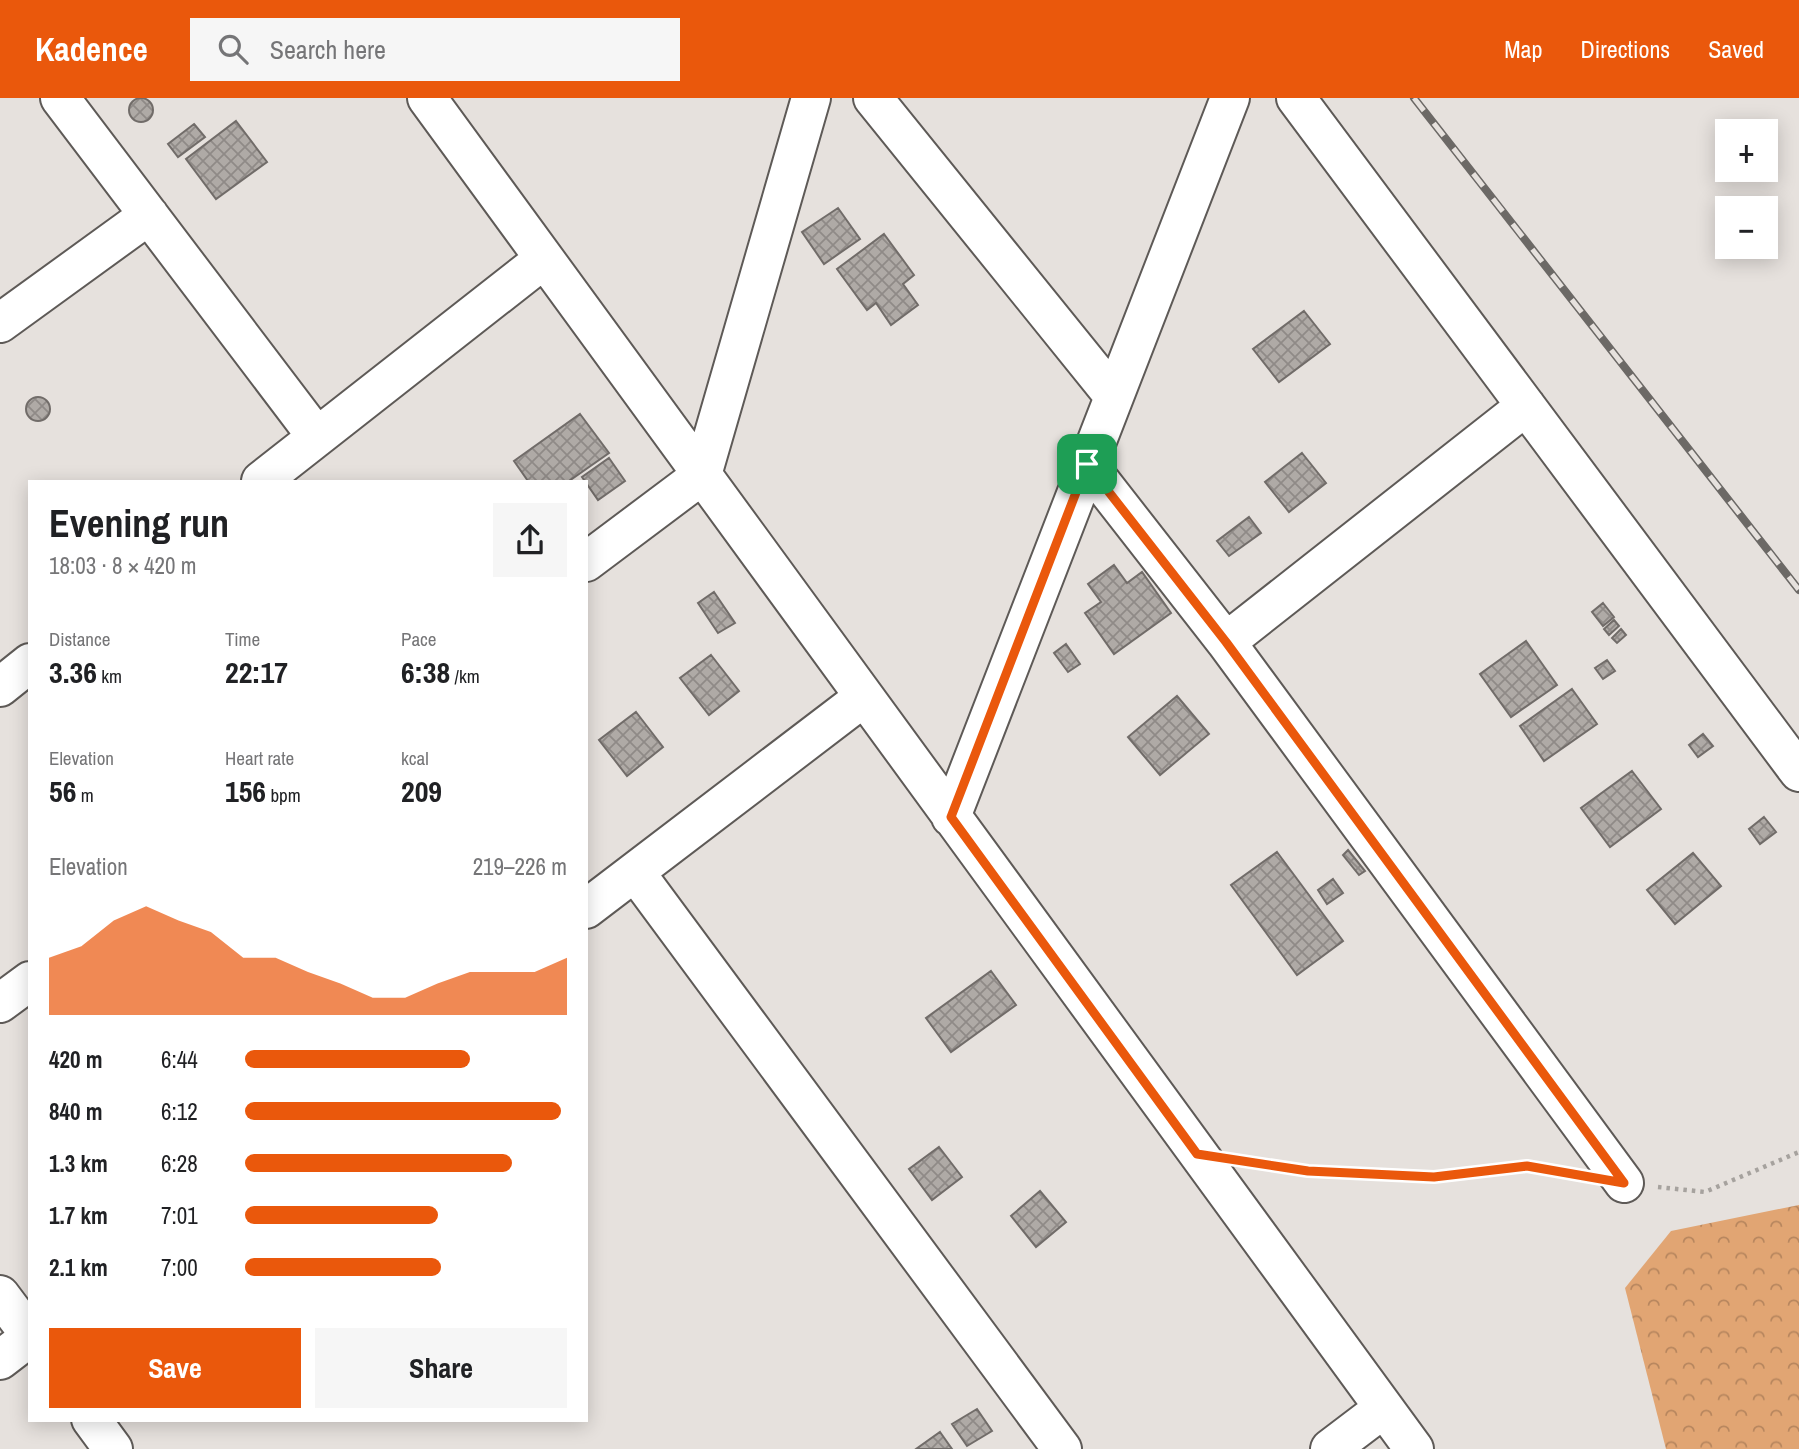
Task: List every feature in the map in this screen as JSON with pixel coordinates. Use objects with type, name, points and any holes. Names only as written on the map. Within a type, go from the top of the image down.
[{"type":"street","points":[[60,98],[317,437]]},
{"type":"street","points":[[427,98],[1414,1449]]},
{"type":"street","points":[[588,560],[702,475],[811,98]]},
{"type":"street","points":[[873,98],[1113,396]]},
{"type":"street","points":[[951,817],[1230,98]]},
{"type":"street","points":[[1296,98],[1799,772]]},
{"type":"street","points":[[0,323],[149,215]]},
{"type":"street","points":[[262,480],[544,259]]},
{"type":"street","points":[[1226,642],[1526,406]]},
{"type":"street","points":[[1087,464],[1226,642],[1624,1183]]},
{"type":"street","points":[[0,687],[28,665]]},
{"type":"street","points":[[588,907],[864,697]]},
{"type":"street","points":[[635,872],[1062,1449]]},
{"type":"street","points":[[0,1003],[28,982]]},
{"type":"street","points":[[0,1295],[28,1333]]},
{"type":"street","points":[[0,1360],[28,1338]]},
{"type":"street","points":[[1330,1449],[1384,1408]]},
{"type":"street","points":[[93,1422],[113,1449]]},
{"type":"path","points":[[1197,1154],[1308,1171],[1434,1177],[1527,1166],[1624,1183],[1705,1192],[1799,1152]]},
{"type":"green space","points":[[1799,1205],[1799,1449],[1666,1449],[1625,1288],[1671,1231]]},
{"type":"building","points":[[141,98],[150,101],[153,110],[150,119],[141,122],[132,119],[129,110],[132,101]]},
{"type":"building","points":[[236,121],[267,162],[216,199],[186,159]]},
{"type":"building","points":[[194,124],[205,137],[178,157],[168,144]]},
{"type":"building","points":[[838,208],[860,239],[824,264],[802,232]]},
{"type":"building","points":[[884,234],[914,275],[903,284],[918,305],[891,325],[876,303],[867,310],[837,269]]},
{"type":"building","points":[[1304,311],[1330,344],[1279,382],[1253,349]]},
{"type":"building","points":[[38,397],[49,404],[50,409],[43,420],[38,421],[27,414],[26,409],[33,398]]},
{"type":"building","points":[[580,414],[609,453],[570,480],[527,480],[514,461]]},
{"type":"building","points":[[1302,453],[1326,483],[1289,512],[1265,482]]},
{"type":"building","points":[[609,458],[625,481],[598,500],[588,486],[588,480],[582,477]]},
{"type":"building","points":[[1249,517],[1261,533],[1229,556],[1217,541]]},
{"type":"building","points":[[1114,565],[1127,583],[1142,572],[1171,613],[1114,654],[1085,613],[1101,602],[1088,584]]},
{"type":"building","points":[[714,592],[735,623],[718,633],[698,603]]},
{"type":"building","points":[[1603,603],[1614,617],[1603,626],[1592,612]]},
{"type":"building","points":[[1614,620],[1619,626],[1609,635],[1604,629]]},
{"type":"building","points":[[1621,629],[1626,635],[1617,643],[1612,638]]},
{"type":"building","points":[[1526,641],[1557,685],[1511,717],[1480,674]]},
{"type":"building","points":[[1066,644],[1080,664],[1068,672],[1054,653]]},
{"type":"building","points":[[711,655],[739,691],[709,715],[680,678]]},
{"type":"building","points":[[1607,660],[1615,671],[1603,679],[1595,668]]},
{"type":"building","points":[[1572,689],[1597,724],[1544,761],[1520,726]]},
{"type":"building","points":[[1177,696],[1209,734],[1160,775],[1128,737]]},
{"type":"building","points":[[636,712],[663,747],[627,776],[599,740]]},
{"type":"building","points":[[1703,734],[1713,746],[1698,757],[1689,745]]},
{"type":"building","points":[[1632,771],[1661,809],[1610,847],[1581,808]]},
{"type":"building","points":[[1764,817],[1776,832],[1760,844],[1749,829]]},
{"type":"building","points":[[1348,850],[1365,871],[1359,875],[1343,855]]},
{"type":"building","points":[[1277,852],[1343,941],[1297,975],[1231,885]]},
{"type":"building","points":[[1693,853],[1721,886],[1675,924],[1647,890]]},
{"type":"building","points":[[1333,879],[1343,893],[1327,904],[1318,890]]},
{"type":"building","points":[[991,971],[1016,1005],[951,1052],[926,1018]]},
{"type":"building","points":[[939,1147],[962,1177],[932,1200],[909,1169]]},
{"type":"building","points":[[1040,1191],[1066,1222],[1036,1247],[1011,1216]]},
{"type":"building","points":[[977,1409],[992,1431],[967,1446],[952,1424]]},
{"type":"building","points":[[940,1432],[952,1449],[916,1449]]},
{"type":"railway","points":[[1414,98],[1799,590]]},
{"type":"route","points":[[1087,464],[1226,642],[1624,1183],[1527,1166],[1434,1177],[1308,1171],[1197,1154],[951,817],[1087,464]]}]
